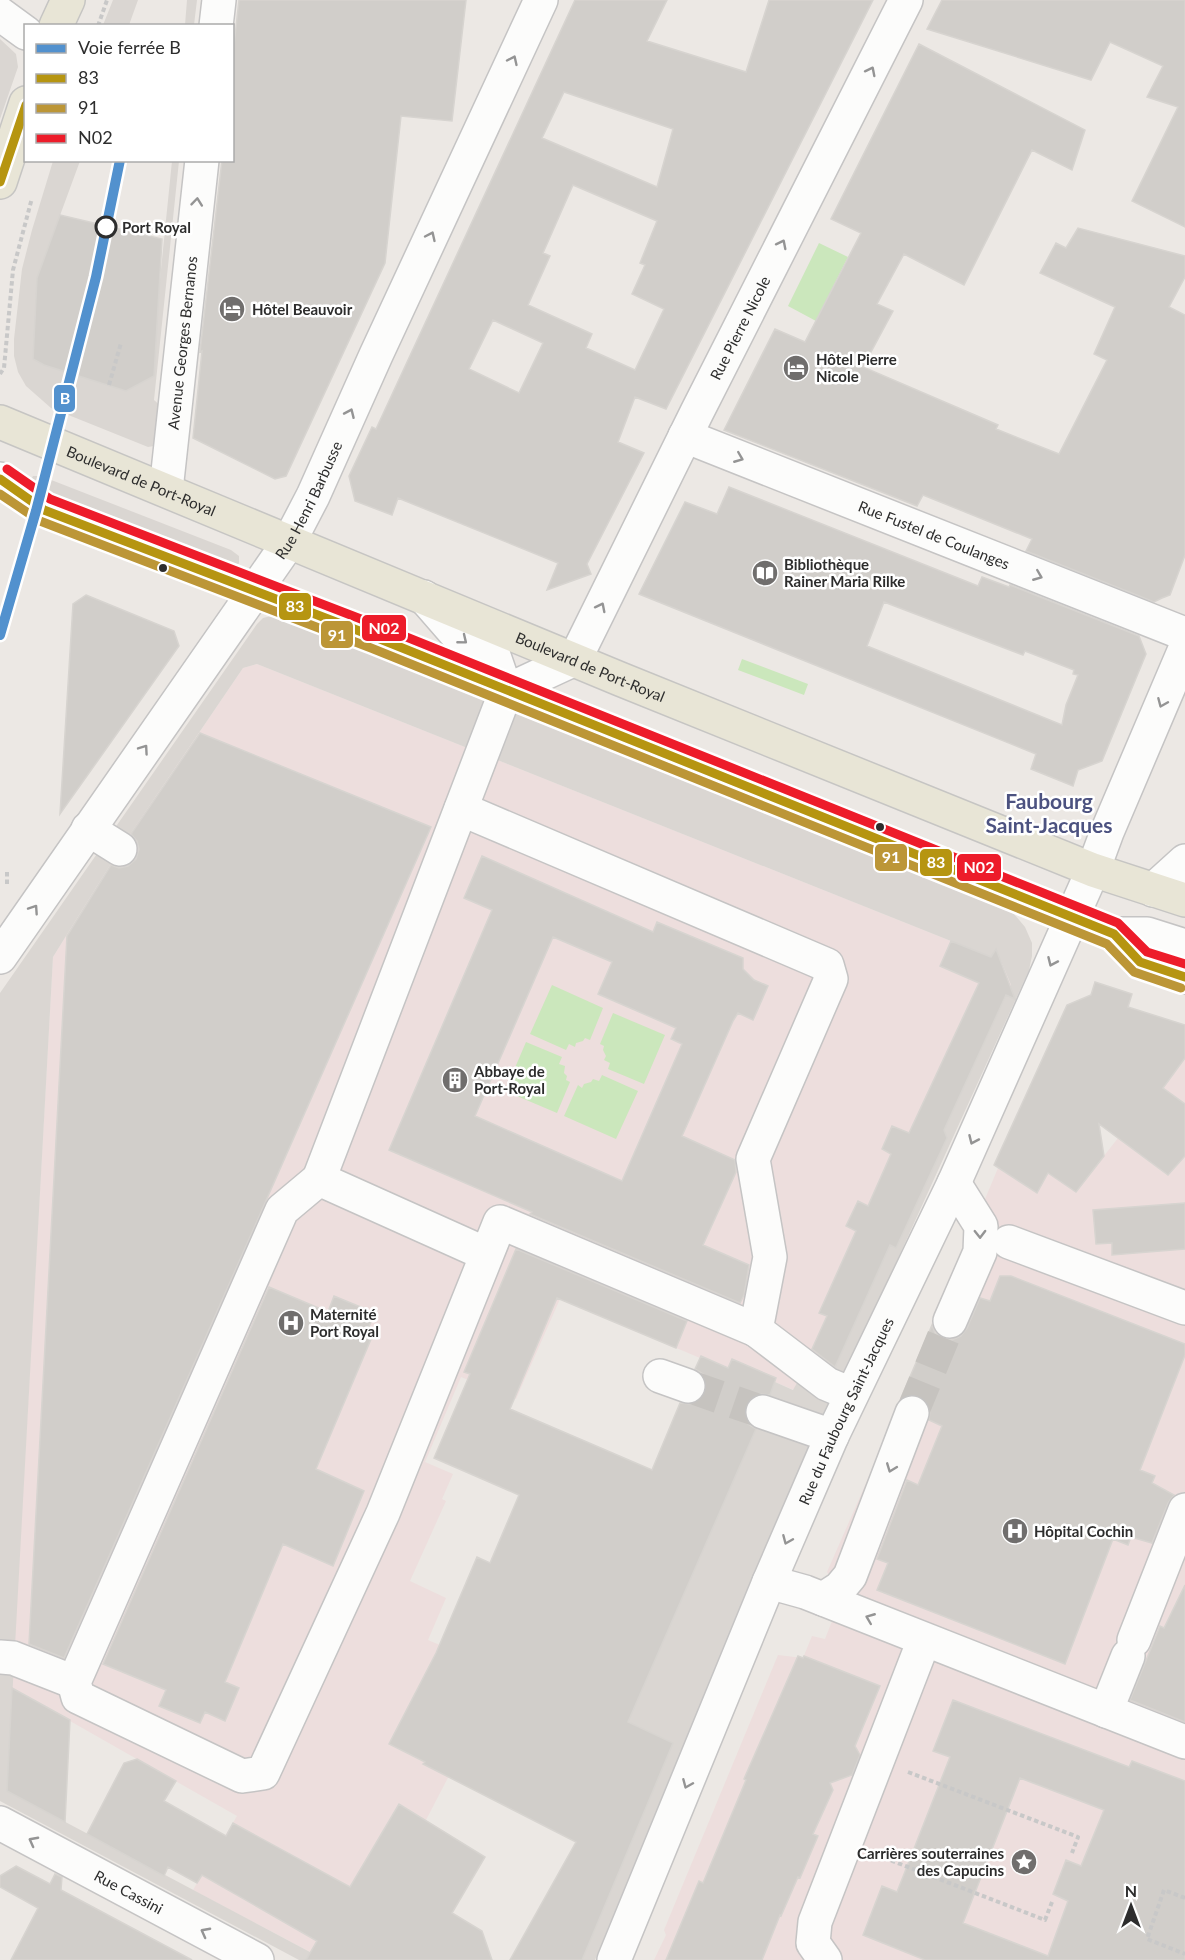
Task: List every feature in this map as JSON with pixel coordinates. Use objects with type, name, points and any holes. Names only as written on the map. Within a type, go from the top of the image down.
[{"type":"main road","points":[[57,24],[68,0]]},
{"type":"main road","points":[[0,182],[24,109]]},
{"type":"main road","name":"Boulevard de Port-Royal","points":[[0,422],[620,679],[1093,870],[1185,900]]},
{"type":"street","points":[[216,24],[219,0]]},
{"type":"street","name":"Rue Henri Barbusse","points":[[0,957],[289,542],[541,0]]},
{"type":"street","name":"Rue Pierre Nicole","points":[[575,659],[906,0]]},
{"type":"street","points":[[0,14],[24,32]]},
{"type":"street","name":"Avenue Georges Bernanos","points":[[166,490],[202,162]]},
{"type":"street","name":"Rue Fustel de Coulanges","points":[[685,436],[1185,634]]},
{"type":"street","points":[[0,479],[44,510],[256,591],[1114,934],[1147,934],[1185,946]]},
{"type":"street","points":[[424,597],[464,643],[494,656],[506,691],[319,1179],[282,1210],[74,1682],[78,1697],[242,1776],[263,1773],[383,1513],[500,1222],[756,1330],[827,1384],[851,1394]]},
{"type":"street","name":"Rue du Faubourg Saint-Jacques","points":[[614,1960],[769,1582],[832,1436],[954,1183],[1093,870],[1185,649]]},
{"type":"street","points":[[506,691],[575,659]]},
{"type":"street","points":[[461,809],[827,965],[831,979],[753,1159],[770,1257],[756,1330]]},
{"type":"street","points":[[88,829],[120,849]]},
{"type":"street","points":[[1153,890],[1185,861]]},
{"type":"street","points":[[1114,934],[1140,962],[1185,977]]},
{"type":"street","points":[[319,1179],[486,1254]]},
{"type":"street","points":[[950,1321],[980,1252],[981,1226],[954,1183]]},
{"type":"street","points":[[1009,1242],[1185,1308]]},
{"type":"street","points":[[763,1412],[832,1436]]},
{"type":"street","points":[[823,1599],[840,1588],[850,1576],[912,1413]]},
{"type":"street","points":[[1106,1711],[1185,1510]]},
{"type":"street","points":[[769,1582],[823,1599],[1185,1742]]},
{"type":"street","points":[[825,1960],[813,1943],[815,1922],[924,1640]]},
{"type":"street","points":[[0,1657],[13,1658],[74,1682]]},
{"type":"street","name":"Rue Cassini","points":[[0,1823],[257,1960]]},
{"type":"path","points":[[99,24],[107,0]]},
{"type":"path","points":[[0,374],[4,368],[13,270],[33,195]]},
{"type":"path","points":[[110,385],[121,343]]},
{"type":"path","points":[[904,1771],[1077,1837],[1072,1853]]},
{"type":"path","points":[[846,1842],[1045,1920],[1052,1902]]},
{"type":"path","points":[[1185,1898],[1164,1890],[1147,1939],[1185,1954]]},
{"type":"shaded area","points":[[113,0],[138,0],[129,24],[103,24]]},
{"type":"shaded area","points":[[187,0],[197,0],[194,24],[185,24]]},
{"type":"shaded area","points":[[0,39],[16,54],[18,67],[0,119]]},
{"type":"shaded area","points":[[53,162],[80,162],[37,278],[33,358],[40,363],[159,289],[172,162],[179,162],[154,400],[163,408],[158,443],[154,446],[148,447],[51,408],[26,386],[18,372],[14,356],[14,339],[22,269]]},
{"type":"shaded area","points":[[33,476],[41,476],[231,550],[239,556],[239,563],[233,566],[49,495],[30,482]]},
{"type":"shaded area","points":[[281,617],[1001,906],[1014,914],[1025,927],[1032,943],[1029,970],[850,1364],[694,1724],[595,1960],[582,1960],[673,1743],[628,1722],[775,1382],[793,1390],[798,1381],[822,1394],[890,1245],[896,1248],[947,1138],[944,1130],[1011,985],[1001,961],[257,664],[243,668],[120,849],[53,957],[7,1791],[325,1960],[299,1960],[0,1801],[0,993],[257,624],[263,618]]},
{"type":"shaded area","name":"Maternité Port Royal","points":[[257,664],[1001,961],[1011,985],[944,1129],[947,1138],[896,1248],[890,1246],[822,1395],[797,1382],[794,1390],[775,1382],[776,1378],[728,1368],[702,1356],[700,1358],[560,1299],[516,1399],[461,1377],[425,1462],[453,1474],[442,1499],[446,1501],[410,1581],[446,1598],[428,1640],[503,1672],[426,1820],[485,1857],[452,1912],[470,1924],[458,1944],[352,1883],[310,1952],[193,1890],[237,1816],[12,1688],[53,957],[120,849],[243,668]]},
{"type":"shaded area","points":[[1185,1057],[1185,1104],[1163,1088]]},
{"type":"shaded area","name":"Hôpital Cochin","points":[[1118,1138],[1167,1175],[1185,1156],[1185,1960],[654,1960],[666,1935],[664,1930],[778,1655],[803,1658],[812,1636],[825,1639],[843,1593],[827,1572],[998,1168],[1037,1193],[1048,1173],[1089,1175]]},
{"type":"green space","points":[[819,243],[848,257],[816,321],[788,306]]},
{"type":"green space","points":[[742,659],[808,684],[804,695],[738,670]]},
{"type":"green space","points":[[552,985],[603,1008],[590,1040],[585,1038],[576,1043],[575,1047],[569,1044],[566,1050],[530,1034]]},
{"type":"green space","points":[[613,1013],[665,1035],[644,1084],[608,1069],[610,1063],[604,1060],[606,1056],[604,1046],[600,1044]]},
{"type":"green space","points":[[526,1042],[562,1057],[559,1064],[565,1066],[566,1080],[570,1082],[557,1113],[505,1091]]},
{"type":"green space","points":[[602,1075],[638,1091],[616,1139],[564,1116],[578,1085],[582,1088],[584,1084],[593,1079],[599,1081]]},
{"type":"building","points":[[239,0],[466,0],[452,121],[401,116],[385,263],[286,476],[275,479],[193,438],[202,351],[200,352],[222,162],[234,162],[234,45]]},
{"type":"building","points":[[575,0],[667,0],[647,41],[746,72],[769,0],[873,0],[666,409],[635,397],[618,442],[644,453],[587,564],[591,574],[547,590],[558,563],[398,498],[392,515],[355,501],[349,476],[372,427],[376,429]],"holes":[[[564,92],[673,129],[657,187],[542,138]],[[573,185],[657,221],[640,263],[645,265],[632,294],[664,309],[635,370],[586,348],[592,334],[528,305],[550,256],[543,253]],[[493,320],[543,343],[519,393],[469,369]]]},
{"type":"building","points":[[942,0],[1185,0],[1185,227],[1132,201],[1178,107],[1147,97],[1163,66],[1110,42],[1091,80],[927,29]]},
{"type":"building","points":[[919,44],[1085,130],[1072,170],[1032,150],[964,285],[904,254],[877,304],[893,311],[863,367],[998,425],[996,429],[1059,454],[1107,360],[1094,354],[1115,307],[1040,273],[1056,243],[1066,248],[1078,228],[1185,256],[1185,277],[1169,307],[1185,315],[1185,555],[1170,595],[1154,602],[1026,551],[1032,539],[923,495],[917,506],[724,430],[775,329],[805,342],[861,233],[831,219]]},
{"type":"building","points":[[60,215],[162,239],[154,376],[126,391],[44,365],[33,359],[37,278]]},
{"type":"building","points":[[729,487],[978,586],[982,577],[1009,587],[1010,585],[1139,636],[1146,654],[1102,761],[1078,770],[1073,786],[1031,769],[1036,754],[639,594],[685,502],[717,514]],"holes":[[[884,602],[1023,655],[1025,651],[1074,670],[1073,674],[1078,675],[1066,705],[1062,725],[867,646]]]},
{"type":"building","points":[[86,595],[174,631],[179,646],[60,814],[73,604]]},
{"type":"building","points":[[200,733],[431,827],[64,1658],[29,1644],[67,936],[111,865],[119,868],[128,866],[136,859],[139,849],[137,841],[131,834]]},
{"type":"building","name":"Abbaye de Port-Royal","points":[[482,856],[653,932],[657,922],[743,958],[743,969],[754,980],[768,986],[753,1020],[738,1013],[733,1021],[682,1136],[735,1160],[736,1172],[703,1245],[749,1265],[744,1295],[740,1303],[530,1214],[532,1212],[389,1150],[492,910],[464,898]],"holes":[[[553,937],[612,962],[598,994],[676,1028],[671,1039],[682,1044],[622,1181],[475,1116]]]},
{"type":"building","points":[[951,941],[991,957],[996,949],[1015,999],[1006,995],[944,1130],[947,1138],[896,1248],[890,1245],[835,1367],[812,1349],[827,1316],[819,1313],[856,1231],[846,1226],[858,1201],[868,1206],[891,1154],[882,1149],[892,1126],[909,1133],[979,983],[940,966]]},
{"type":"building","points":[[1095,982],[1132,994],[1128,1007],[1185,1025],[1185,1058],[1163,1088],[1185,1104],[1185,1156],[1168,1175],[1099,1124],[1104,1156],[1076,1192],[1048,1173],[1037,1193],[994,1165],[1067,1005],[1091,995]]},
{"type":"building","points":[[1185,1203],[1185,1249],[1112,1255],[1112,1243],[1096,1244],[1093,1210]]},
{"type":"building","points":[[516,1249],[687,1321],[676,1348],[557,1298],[510,1409],[652,1470],[680,1403],[692,1404],[701,1400],[705,1393],[706,1382],[703,1374],[695,1369],[701,1356],[728,1368],[732,1359],[776,1378],[770,1395],[759,1394],[751,1397],[746,1405],[745,1416],[748,1424],[756,1429],[628,1722],[673,1743],[582,1960],[510,1960],[576,1842],[423,1764],[425,1762],[389,1744],[436,1653],[477,1557],[490,1563],[519,1495],[434,1458],[470,1374],[464,1372]]},
{"type":"building","points":[[1000,1276],[1011,1276],[1185,1344],[1185,1355],[1140,1470],[1155,1476],[1152,1483],[1174,1495],[1168,1503],[1152,1543],[1131,1537],[1128,1545],[1113,1539],[1065,1664],[877,1590],[888,1563],[877,1559],[907,1480],[918,1485],[942,1426],[929,1420],[930,1409],[927,1402],[919,1396],[910,1394],[901,1398],[932,1325],[935,1333],[943,1338],[952,1340],[961,1336],[980,1298],[990,1301]]},
{"type":"building","points":[[269,1287],[328,1312],[334,1296],[375,1313],[368,1329],[374,1332],[316,1469],[364,1491],[333,1566],[283,1544],[225,1682],[239,1688],[225,1721],[205,1712],[200,1723],[159,1706],[166,1690],[103,1664]]},
{"type":"building","points":[[1185,1585],[1185,1722],[1130,1700],[1160,1626],[1164,1628]]},
{"type":"building","points":[[798,1656],[803,1658],[804,1656],[880,1686],[855,1746],[860,1755],[852,1775],[830,1783],[833,1790],[813,1834],[818,1836],[800,1878],[798,1877],[780,1915],[762,1960],[666,1960],[699,1881],[703,1883],[746,1780],[744,1779]]},
{"type":"building","points":[[12,1688],[70,1720],[65,1822],[7,1791]]},
{"type":"building","points":[[953,1700],[1129,1767],[1132,1761],[1185,1781],[1185,1960],[925,1960],[863,1935],[882,1886],[897,1892],[950,1757],[933,1751]],"holes":[[[1020,1778],[1104,1810],[1081,1866],[1066,1860],[1053,1894],[1068,1901],[1048,1956],[963,1923]]]},
{"type":"building","points":[[137,1759],[176,1781],[164,1801],[226,1836],[233,1823],[350,1887],[399,1804],[485,1857],[452,1913],[482,1931],[492,1960],[306,1960],[317,1941],[202,1875],[197,1883],[168,1867],[164,1876],[87,1834],[124,1763]]},
{"type":"building","points":[[16,1866],[50,1884],[55,1874],[62,1877],[61,1890],[192,1960],[11,1960],[38,1908],[0,1887],[0,1876]]},
{"type":"tunnel","points":[[912,1413],[950,1321]]},
{"type":"tunnel","points":[[688,1386],[763,1412]]},
{"type":"rail line","name":"B","points":[[0,635],[36,511],[96,277],[120,162]]},
{"type":"transit line","name":"83","points":[[0,182],[24,111]]},
{"type":"transit line","name":"N02","points":[[7,469],[50,499],[379,626],[1118,923],[1147,952],[1185,964]]},
{"type":"transit line","name":"83","points":[[0,479],[44,510],[375,637],[1114,934],[1140,962],[1185,977]]},
{"type":"transit line","name":"91","points":[[0,494],[40,521],[371,648],[1107,944],[1134,972],[1181,988]]},
{"type":"place","name":"Port Royal","points":[[106,227]]},
{"type":"place","name":"Hôtel Beauvoir","points":[[232,309]]},
{"type":"place","name":"Hôtel Pierre Nicole","points":[[796,368]]},
{"type":"place","name":"Bibliothèque Rainer Maria Rilke","points":[[765,573]]},
{"type":"place","name":"Abbaye de Port-Royal","points":[[455,1080]]},
{"type":"place","name":"Maternité Port Royal","points":[[291,1323]]},
{"type":"place","name":"Hôpital Cochin","points":[[1015,1531]]},
{"type":"place","name":"Carrières souterraines des Capucins","points":[[1024,1862]]},
{"type":"district","name":"Faubourg Saint-Jacques","points":[[1049,812]]}]
